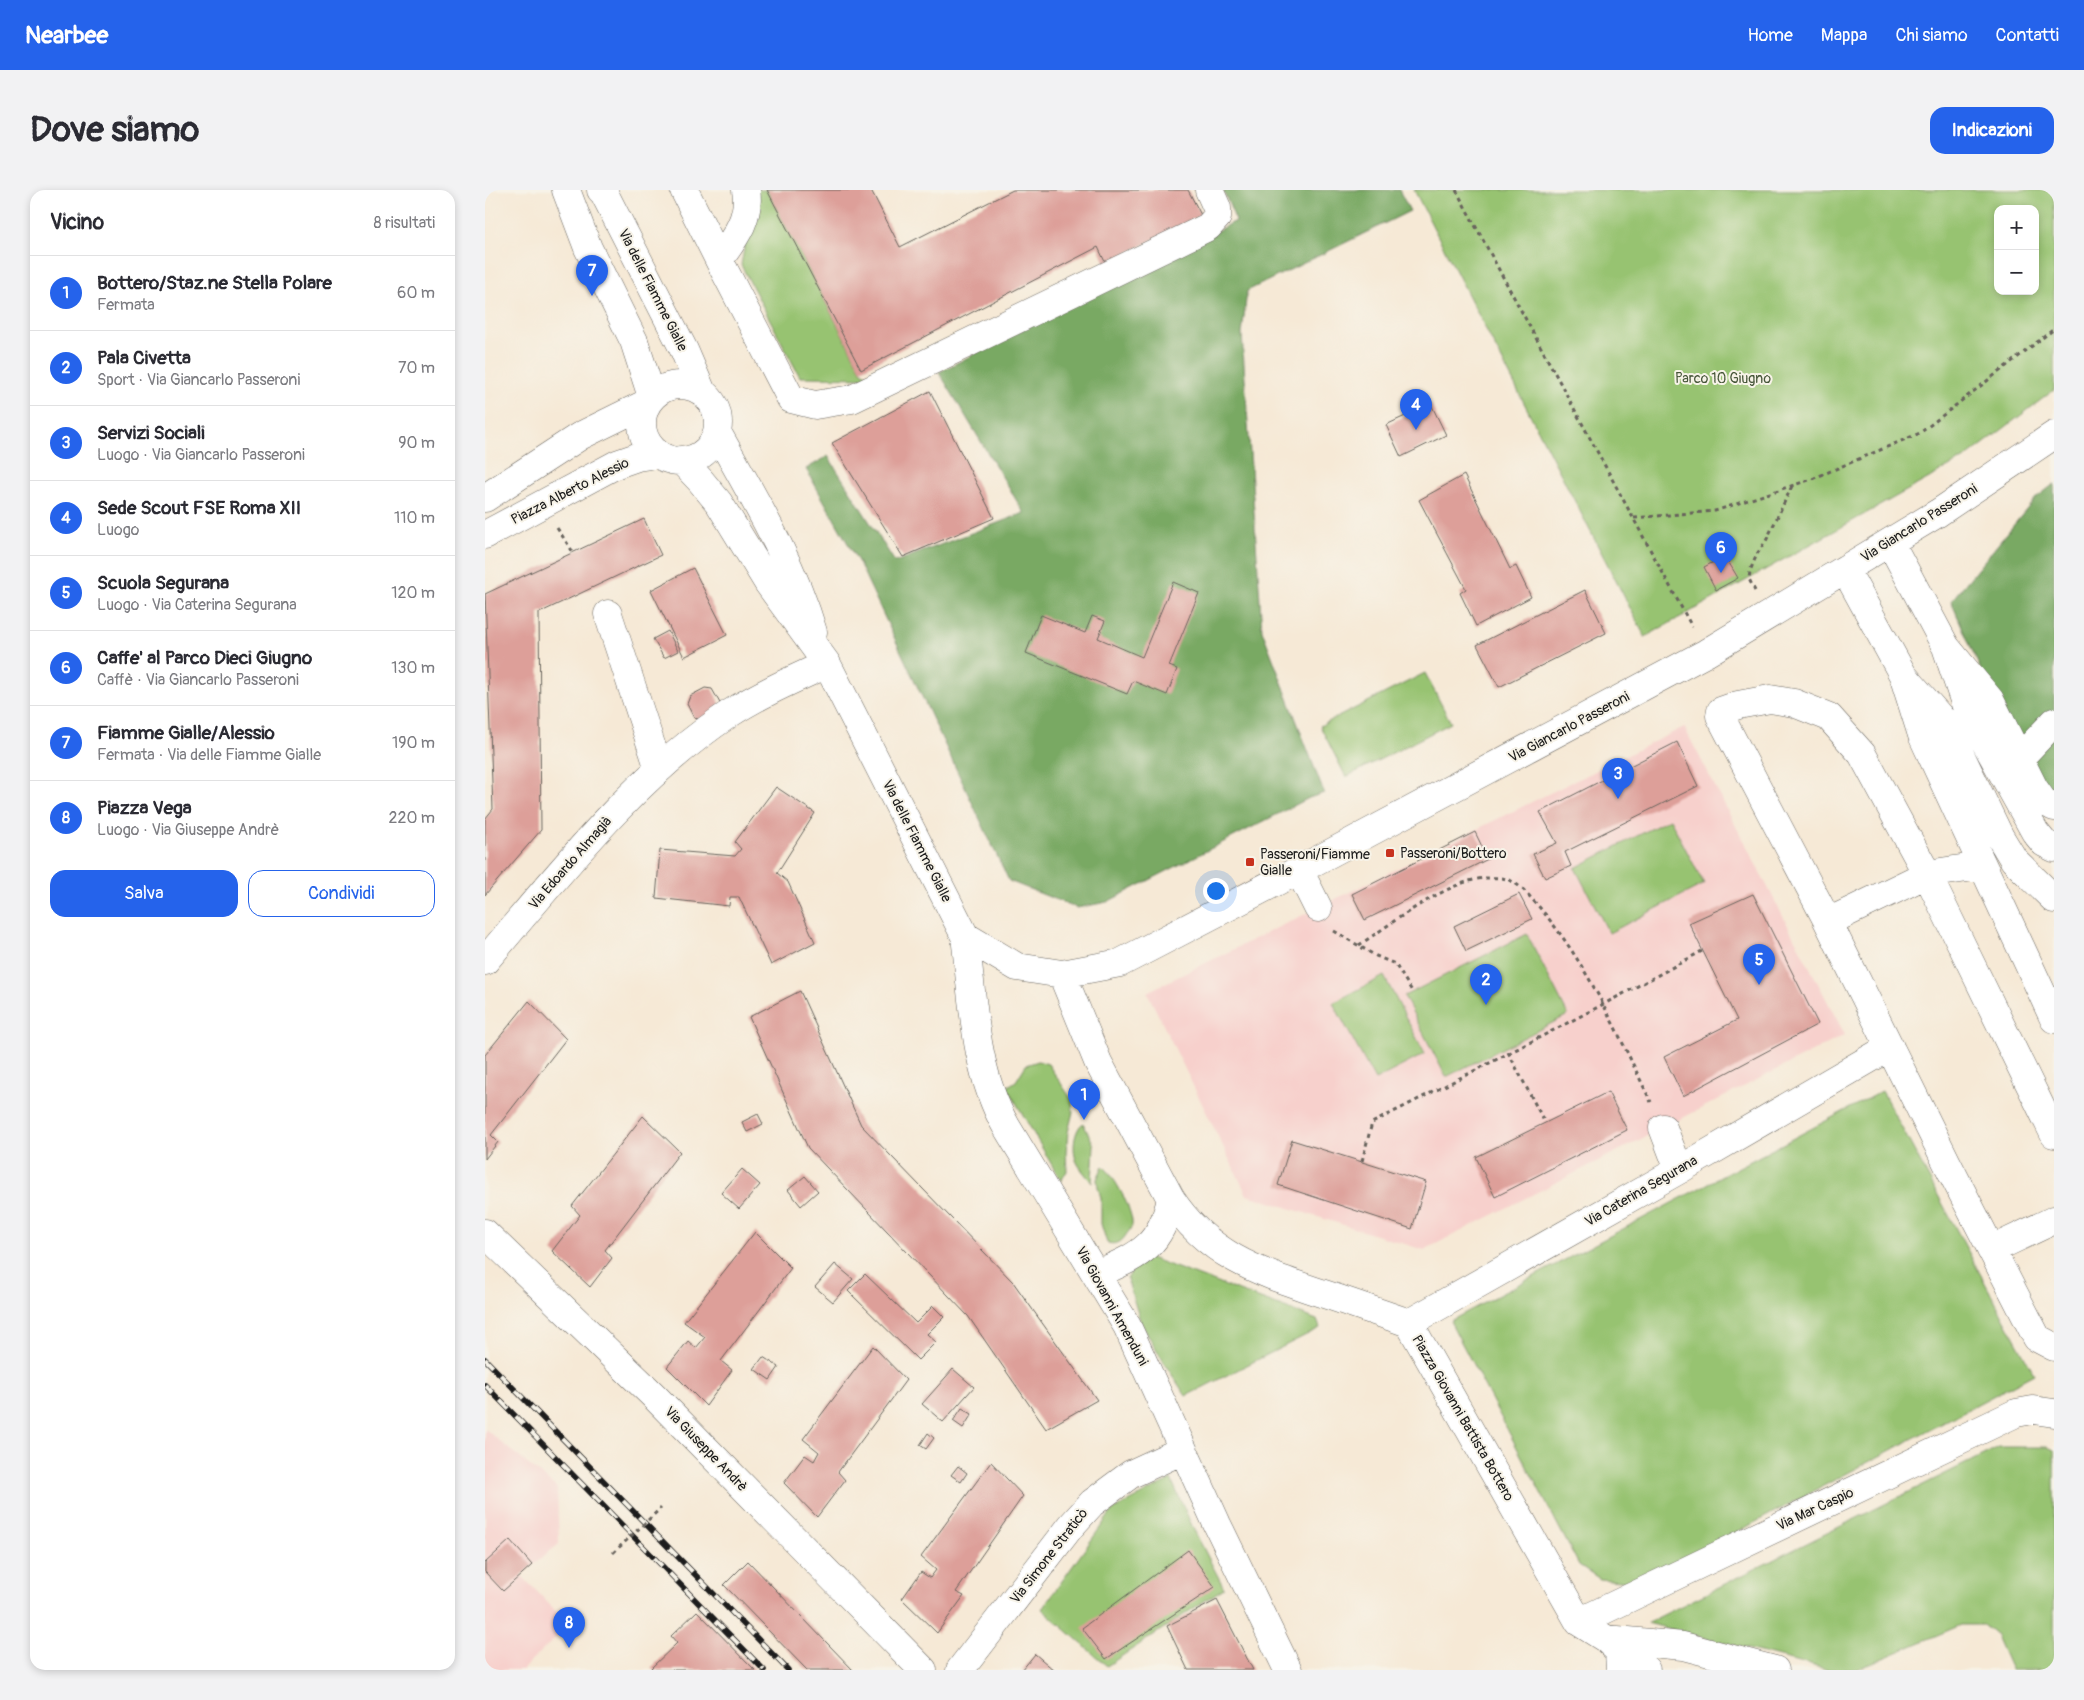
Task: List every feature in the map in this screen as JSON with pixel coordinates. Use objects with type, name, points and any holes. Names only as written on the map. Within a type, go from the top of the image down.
[{"type":"street","points":[[485,498],[580,436],[650,400],[659,391],[677,385],[702,392],[717,415],[717,432],[707,449],[699,456],[687,460],[669,457],[649,445],[642,426],[642,416],[650,400],[634,340],[588,248],[565,190]]},
{"type":"street","points":[[684,190],[791,398],[815,405],[852,399],[1208,227],[1217,216],[1217,208],[1209,190]]},
{"type":"street","points":[[719,260],[739,233],[745,214],[746,190]]},
{"type":"street","name":"Via delle Fiamme Gialle","points":[[606,191],[684,350],[702,392]]},
{"type":"street","name":"Via delle Fiamme Gialle","points":[[717,432],[791,572],[805,604],[823,659]]},
{"type":"street","name":"Via Giancarlo Passeroni","points":[[1062,974],[1120,963],[1706,653],[1983,484],[2054,435]]},
{"type":"street","name":"Piazza Alberto Alessio","points":[[485,535],[617,464],[637,457],[669,457]]},
{"type":"street","name":"Via delle Fiamme Gialle","points":[[669,457],[701,480],[719,503],[768,583],[823,659],[965,936]]},
{"type":"street","points":[[1890,542],[1946,647],[1967,709],[2035,832],[2044,842],[2054,848]]},
{"type":"street","points":[[1845,569],[1903,675],[1921,735],[2054,1019]]},
{"type":"street","points":[[608,614],[659,769]]},
{"type":"street","points":[[1946,647],[1989,700],[2034,788],[2043,801],[2054,807]]},
{"type":"street","name":"Via Edoardo Almagià","points":[[485,961],[585,844],[659,769],[686,746],[730,714],[823,659]]},
{"type":"street","points":[[1903,675],[1945,723],[2000,837],[2014,860],[2054,899]]},
{"type":"street","points":[[2054,1134],[1927,874],[1862,754],[1829,716],[1795,703],[1769,699],[1738,705],[1721,711],[1720,716],[1827,922],[1881,1053],[1991,1250],[2037,1338],[2054,1347]]},
{"type":"street","points":[[2019,759],[2054,722]]},
{"type":"street","points":[[1827,922],[1927,874],[1981,866]]},
{"type":"street","points":[[1299,870],[1318,908]]},
{"type":"street","points":[[965,936],[1017,967],[1062,974]]},
{"type":"street","name":"Via Giovanni Amenduni","points":[[965,936],[980,1052],[990,1092],[1005,1126],[1127,1326],[1183,1450],[1288,1670]]},
{"type":"street","name":"Piazza Giovanni Battista Bottero","points":[[1062,974],[1098,1062],[1171,1199],[1184,1218],[1204,1238],[1242,1263],[1269,1275],[1409,1323],[1579,1622],[1606,1639],[1619,1651],[1629,1668]]},
{"type":"street","name":"Via Caterina Segurana","points":[[1409,1323],[1881,1053]]},
{"type":"street","points":[[1663,1128],[1679,1170]]},
{"type":"street","points":[[1097,1274],[1131,1258],[1151,1242],[1163,1226],[1171,1199]]},
{"type":"street","points":[[1991,1250],[2054,1220]]},
{"type":"street","name":"Via Giuseppe Andrè","points":[[485,1233],[653,1395],[923,1670]]},
{"type":"street","name":"Via Mar Caspio","points":[[1579,1622],[2016,1414],[2033,1410],[2054,1412]]},
{"type":"street","name":"Via Simone Straticò","points":[[961,1670],[1071,1526],[1092,1503],[1131,1474],[1183,1450]]},
{"type":"street","points":[[1606,1639],[1683,1646],[1775,1670]]},
{"type":"path","points":[[1456,190],[1706,653]]},
{"type":"path","points":[[1634,518],[1715,511],[1792,485],[1920,433],[2054,329]]},
{"type":"path","points":[[1749,579],[1757,554],[1766,541],[1792,485]]},
{"type":"path","points":[[1359,945],[1424,902],[1453,887],[1485,878],[1508,879],[1527,894],[1561,933],[1604,1005],[1663,1128]]},
{"type":"path","points":[[1318,908],[1335,932],[1395,964],[1413,991]]},
{"type":"path","points":[[1362,1162],[1372,1123],[1508,1052],[1604,1005],[1702,951]]},
{"type":"path","points":[[1508,1052],[1545,1123]]},
{"type":"path","points":[[613,1553],[661,1508]]},
{"type":"shaded area","points":[[1684,727],[1845,1035],[1424,1250],[1247,1195],[1147,992]]},
{"type":"shaded area","points":[[485,1429],[557,1488],[559,1544],[521,1575],[569,1625],[522,1670],[485,1670]]},
{"type":"green space","points":[[755,190],[767,190],[861,370],[871,378],[800,377],[741,265]]},
{"type":"green space","points":[[1223,190],[1399,190],[1410,211],[1247,291],[1242,334],[1262,630],[1324,793],[1309,798],[1107,902],[1077,908],[1009,881],[860,565],[806,469],[828,456],[895,562],[1024,513],[939,372],[1236,221]]},
{"type":"green space","name":"Parco 10 Giugno","points":[[1414,190],[2054,190],[2054,390],[1965,458],[1645,637]]},
{"type":"green space","points":[[2054,484],[2054,801],[2019,759],[1951,601],[2036,498]]},
{"type":"green space","points":[[1425,673],[1451,723],[1346,777],[1320,726]]},
{"type":"green space","points":[[1670,819],[1704,884],[1609,933],[1575,868]]},
{"type":"green space","points":[[1527,934],[1568,1015],[1446,1077],[1404,996]]},
{"type":"green space","points":[[1384,976],[1425,1054],[1375,1080],[1333,1003]]},
{"type":"green space","points":[[1038,1061],[1048,1064],[1072,1100],[1073,1112],[1066,1152],[1067,1171],[1061,1181],[1007,1087],[1016,1081],[1026,1065]]},
{"type":"green space","points":[[1882,1091],[2034,1374],[1641,1583],[1600,1579],[1579,1565],[1450,1321]]},
{"type":"green space","points":[[1083,1123],[1094,1145],[1092,1183],[1079,1166],[1075,1156],[1074,1145],[1076,1135]]},
{"type":"green space","points":[[1103,1166],[1122,1194],[1132,1219],[1131,1229],[1122,1240],[1113,1244],[1107,1243],[1101,1224],[1101,1198],[1097,1179]]},
{"type":"green space","points":[[1148,1257],[1317,1320],[1320,1328],[1186,1396],[1141,1323],[1127,1279],[1137,1263]]},
{"type":"green space","points":[[1999,1447],[2048,1447],[2054,1450],[2054,1670],[2011,1670],[1996,1636],[1983,1625],[1961,1625],[1855,1670],[1830,1670],[1647,1623]]},
{"type":"green space","points":[[1171,1479],[1193,1528],[1224,1588],[1107,1666],[1042,1609],[1112,1511]]},
{"type":"building","points":[[767,190],[871,190],[900,247],[1013,190],[1188,190],[1201,215],[1106,264],[1098,247],[861,370]]},
{"type":"building","points":[[930,391],[994,518],[903,557],[832,443]]},
{"type":"building","points":[[1431,404],[1446,435],[1401,457],[1386,425]]},
{"type":"building","points":[[1464,475],[1510,569],[1516,566],[1531,597],[1476,626],[1460,593],[1466,589],[1419,500]]},
{"type":"building","points":[[644,519],[661,555],[539,613],[541,830],[485,895],[485,819],[493,809],[485,594]]},
{"type":"building","points":[[1725,556],[1738,578],[1716,590],[1704,567]]},
{"type":"building","points":[[693,568],[727,635],[684,657],[651,590]]},
{"type":"building","points":[[1173,582],[1199,593],[1169,666],[1177,669],[1167,695],[1133,681],[1127,694],[1026,653],[1041,615],[1085,633],[1092,616],[1105,621],[1098,638],[1142,657]]},
{"type":"building","points":[[1585,590],[1606,633],[1499,687],[1477,645]]},
{"type":"building","points":[[668,631],[678,651],[664,658],[653,639]]},
{"type":"building","points":[[705,688],[712,689],[721,705],[704,720],[694,718],[687,704],[690,696]]},
{"type":"building","points":[[1677,742],[1698,786],[1565,852],[1571,866],[1545,878],[1533,854],[1557,843],[1540,812]]},
{"type":"building","points":[[776,787],[815,813],[777,873],[788,882],[815,942],[771,965],[739,897],[730,897],[729,906],[656,898],[660,850],[735,856],[741,849],[735,842]]},
{"type":"building","points":[[1475,832],[1488,859],[1365,920],[1352,894]]},
{"type":"building","points":[[1519,894],[1532,919],[1466,951],[1454,926]]},
{"type":"building","points":[[1753,894],[1818,1024],[1683,1096],[1664,1057],[1737,1020],[1689,923]]},
{"type":"building","points":[[800,991],[861,1125],[1013,1282],[1097,1400],[1046,1429],[968,1316],[808,1148],[749,1017]]},
{"type":"building","points":[[529,1001],[566,1039],[491,1135],[498,1142],[485,1159],[485,1055]]},
{"type":"building","points":[[1608,1092],[1627,1130],[1495,1197],[1476,1157]]},
{"type":"building","points":[[758,1114],[763,1124],[747,1132],[742,1122]]},
{"type":"building","points":[[643,1116],[680,1152],[605,1250],[612,1258],[590,1287],[552,1251],[580,1215],[572,1206]]},
{"type":"building","points":[[1292,1140],[1426,1182],[1412,1229],[1278,1185]]},
{"type":"building","points":[[742,1169],[760,1185],[739,1209],[721,1193]]},
{"type":"building","points":[[805,1176],[818,1191],[801,1206],[788,1190]]},
{"type":"building","points":[[755,1232],[791,1268],[721,1361],[732,1370],[706,1406],[667,1367],[688,1341],[696,1348],[705,1337],[684,1322]]},
{"type":"building","points":[[835,1264],[853,1279],[833,1302],[815,1287]]},
{"type":"building","points":[[865,1274],[916,1323],[933,1306],[944,1317],[927,1334],[936,1342],[918,1360],[848,1291]]},
{"type":"building","points":[[873,1346],[906,1380],[838,1472],[845,1480],[817,1517],[784,1483],[805,1455],[814,1461],[819,1452],[803,1439]]},
{"type":"building","points":[[763,1357],[779,1367],[770,1380],[754,1369]]},
{"type":"building","points":[[953,1369],[974,1387],[943,1422],[922,1404]]},
{"type":"building","points":[[962,1408],[972,1414],[963,1428],[953,1421]]},
{"type":"building","points":[[928,1433],[934,1438],[926,1449],[920,1445]]},
{"type":"building","points":[[991,1462],[1023,1496],[956,1592],[964,1596],[937,1633],[902,1599],[921,1572],[930,1578],[936,1570],[921,1557]]},
{"type":"building","points":[[958,1466],[967,1473],[961,1482],[951,1475]]},
{"type":"building","points":[[510,1540],[532,1565],[503,1591],[485,1572],[485,1563]]},
{"type":"building","points":[[1188,1550],[1215,1587],[1106,1659],[1082,1628]]},
{"type":"building","points":[[748,1561],[853,1670],[807,1670],[724,1585]]},
{"type":"building","points":[[1217,1600],[1253,1670],[1188,1670],[1167,1626]]},
{"type":"building","points":[[697,1611],[755,1670],[653,1670],[651,1668],[677,1643],[671,1636]]},
{"type":"building","points":[[1035,1654],[1054,1670],[1022,1670]]},
{"type":"railway","points":[[485,1359],[788,1670]]},
{"type":"railway","points":[[485,1385],[764,1670]]},
{"type":"place","name":"Fiamme Gialle/Alessio","points":[[592,296]]},
{"type":"place","name":"Sede Scout FSE Roma XII","points":[[1416,430]]},
{"type":"place","name":"Caffe' al Parco Dieci Giugno","points":[[1721,573]]},
{"type":"place","name":"Servizi Sociali","points":[[1618,799]]},
{"type":"place","name":"Passeroni/Bottero","points":[[1390,853]]},
{"type":"place","name":"Passeroni/Fiamme Gialle","points":[[1250,862]]},
{"type":"place","name":"Scuola Segurana","points":[[1759,985]]},
{"type":"place","name":"Pala Civetta","points":[[1486,1005]]},
{"type":"place","name":"Bottero/Staz.ne Stella Polare","points":[[1084,1120]]},
{"type":"place","name":"Piazza Vega","points":[[569,1648]]}]
